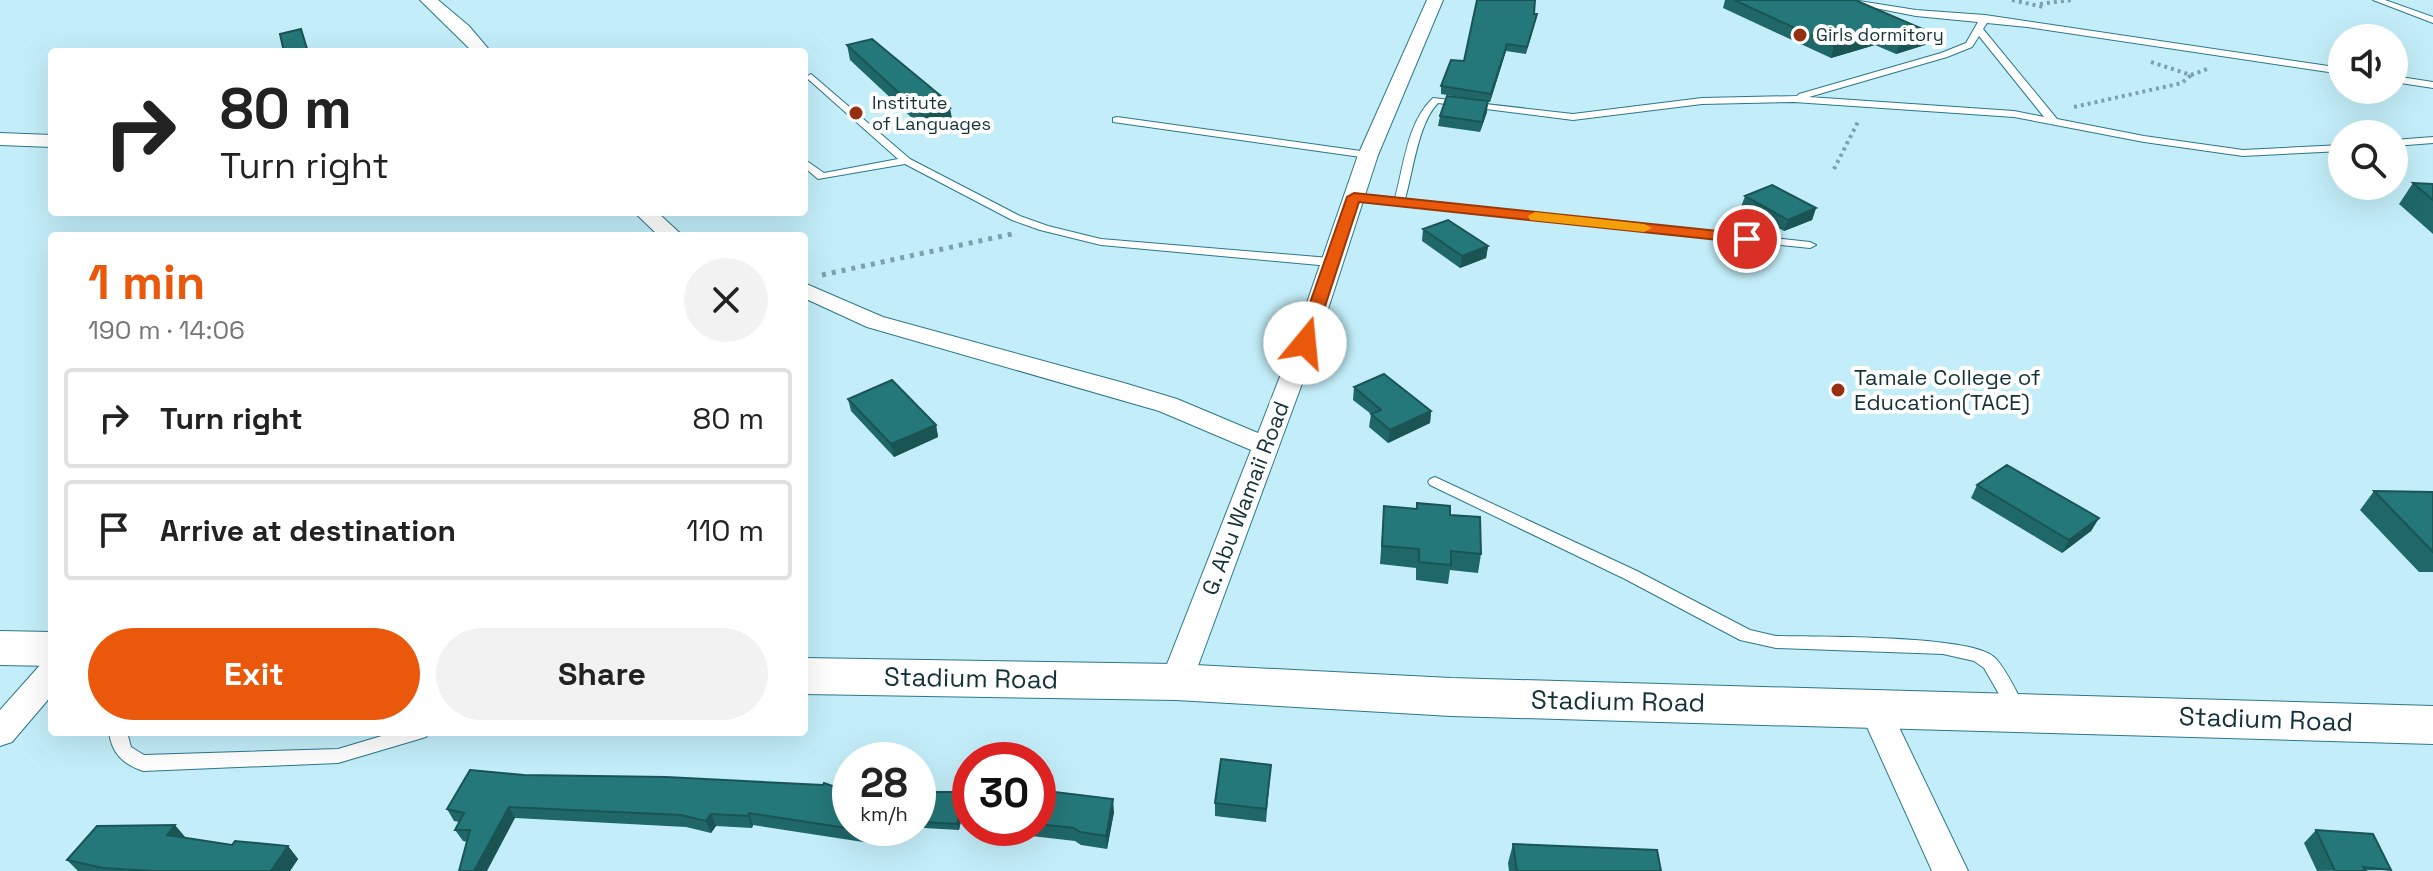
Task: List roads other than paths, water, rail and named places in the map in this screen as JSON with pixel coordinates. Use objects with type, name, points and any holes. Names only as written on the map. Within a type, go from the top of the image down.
[{"type":"main road","points":[[0,648],[48,649]]},
{"type":"main road","name":"Stadium Road","points":[[808,676],[1176,682],[1451,697],[2433,725]]},
{"type":"street","points":[[428,0],[479,48]]},
{"type":"street","name":"G. Abu Wamaii Road","points":[[1176,682],[1305,343],[1368,155],[1435,0]]},
{"type":"street","points":[[0,139],[48,141]]},
{"type":"street","points":[[649,216],[667,232]]},
{"type":"street","points":[[811,283],[875,322],[1115,388],[1168,405],[1264,445]]},
{"type":"street","points":[[0,733],[48,678]]},
{"type":"street","points":[[1874,707],[1950,871]]},
{"type":"lane","points":[[1838,0],[1916,13],[1985,18],[2328,69]]},
{"type":"lane","points":[[2377,0],[2431,19]]},
{"type":"lane","points":[[1794,99],[1969,45],[1985,18]]},
{"type":"lane","points":[[1980,31],[2049,117]]},
{"type":"lane","points":[[811,77],[906,161],[1016,218],[1044,228],[1101,242],[1330,262]]},
{"type":"lane","points":[[2408,81],[2433,85]]},
{"type":"lane","points":[[1399,202],[1420,129],[1431,103],[1436,100],[1573,117],[1702,101],[1794,99],[1947,107],[2049,117],[2243,153],[2328,149]]},
{"type":"lane","points":[[1117,120],[1368,155]]},
{"type":"lane","points":[[2408,142],[2433,140]]},
{"type":"lane","points":[[808,165],[822,177],[906,161]]},
{"type":"lane","points":[[1354,197],[1810,245]]},
{"type":"lane","points":[[1435,482],[1582,551],[1746,636],[1776,642],[1943,648],[1979,655],[1990,663],[2018,711]]},
{"type":"lane","points":[[118,736],[119,744],[129,758],[143,763],[338,756],[408,736]]},
{"type":"place","name":"Girls dormitory","points":[[1800,35]]},
{"type":"place","name":"Institute of Languages","points":[[856,113]]},
{"type":"place","name":"Tamale College of Education(TACE)","points":[[1838,390]]}]
